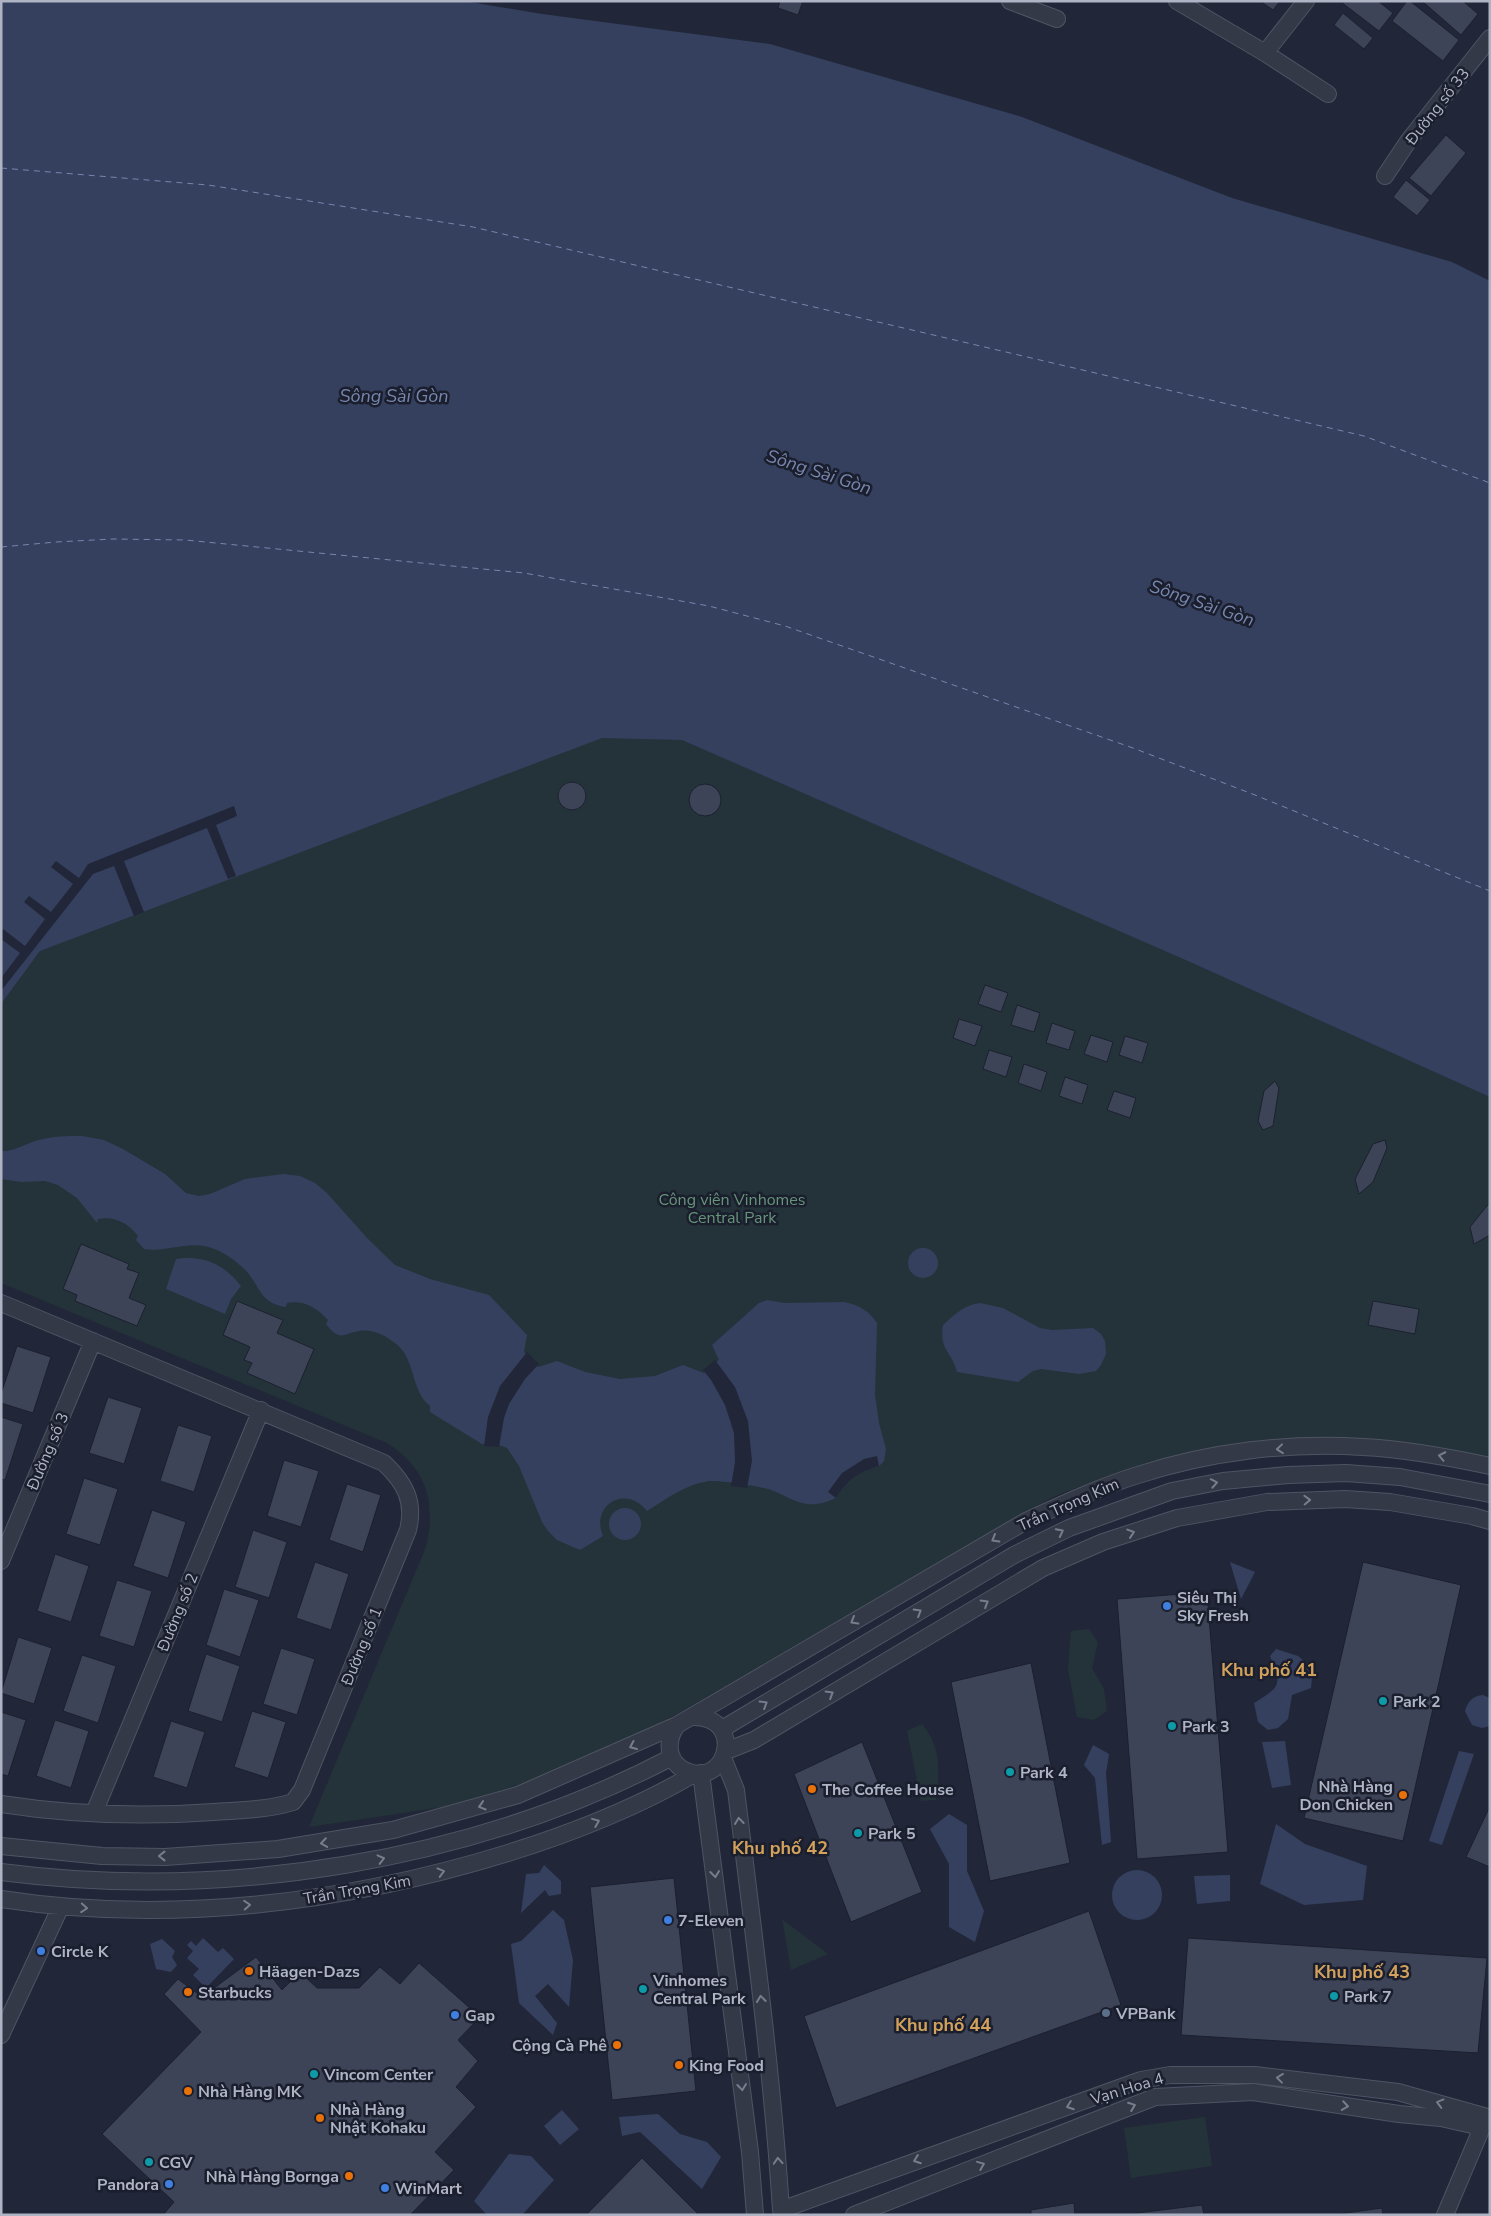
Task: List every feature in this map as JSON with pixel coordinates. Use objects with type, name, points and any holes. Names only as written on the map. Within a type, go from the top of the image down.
[{"type":"street","points":[[1010,1],[1057,19]]},
{"type":"street","points":[[1177,1],[1265,53],[1328,94]]},
{"type":"street","points":[[1265,53],[1306,1]]},
{"type":"street","name":"Đường số 33","points":[[1386,176],[1410,140],[1490,38]]},
{"type":"street","points":[[1,1303],[261,1410]]},
{"type":"street","name":"Đường số 3","points":[[1,1561],[93,1341]]},
{"type":"street","name":"Đường số 1","points":[[94,1814],[156,1816],[267,1809],[293,1802],[302,1790],[408,1530],[412,1516],[404,1485],[384,1463],[261,1410]]},
{"type":"street","name":"Đường số 2","points":[[94,1814],[261,1410]]},
{"type":"street","name":"Trần Trọng Kim","points":[[1,1846],[102,1856],[165,1857],[223,1854],[328,1842],[392,1830],[518,1795],[677,1725],[1026,1521],[1086,1493],[1139,1474],[1197,1460],[1289,1448],[1362,1447],[1428,1454],[1490,1466]]},
{"type":"street","name":"Trần Trọng Kim","points":[[722,1729],[1014,1555],[1069,1528],[1172,1491],[1223,1481],[1288,1475],[1346,1473],[1400,1477],[1490,1494]]},
{"type":"street","name":"Trần Trọng Kim","points":[[1,1899],[104,1909],[163,1909],[262,1904],[329,1895],[422,1878],[529,1846],[592,1823],[635,1805],[698,1773],[710,1771],[725,1755],[754,1740],[1043,1568],[1103,1542],[1177,1518],[1267,1502],[1345,1499],[1390,1502],[1472,1516],[1490,1521]]},
{"type":"street","points":[[692,1717],[709,1718],[722,1729],[727,1743],[725,1755],[736,1790],[785,2212]]},
{"type":"street","points":[[677,1725],[669,1740],[672,1757],[681,1768],[698,1773],[750,2152],[756,2215]]},
{"type":"street","name":"Trần Trọng Kim","points":[[1,1872],[40,1877],[109,1881],[251,1877],[316,1871],[368,1862],[438,1845],[548,1811],[623,1781],[672,1757]]},
{"type":"street","points":[[1,1804],[94,1814]]},
{"type":"street","points":[[1,2035],[62,1906]]},
{"type":"street","name":"Vạn Hoa 4","points":[[756,2215],[767,2209],[785,2212],[1141,2080],[1170,2075],[1255,2075],[1398,2092],[1486,2119]]},
{"type":"street","name":"Vạn Hoa 4","points":[[854,2215],[1155,2097],[1253,2092],[1399,2114],[1441,2118],[1486,2119]]},
{"type":"street","points":[[1445,2215],[1486,2119]]},
{"type":"green space","name":"Công viên Vinhomes Central Park","points":[[602,737],[683,740],[1190,962],[1490,1097],[1490,1458],[1417,1444],[1344,1438],[1307,1438],[1233,1445],[1197,1451],[1142,1465],[1053,1497],[677,1714],[615,1746],[551,1774],[443,1807],[309,1827],[426,1547],[430,1516],[429,1501],[425,1488],[411,1463],[387,1443],[1,1283],[1,1004],[40,951]]},
{"type":"green space","points":[[1089,1629],[1098,1642],[1092,1668],[1104,1689],[1107,1711],[1094,1720],[1077,1717],[1068,1669],[1071,1631]]},
{"type":"green space","points":[[922,1724],[933,1741],[938,1760],[936,1800],[921,1801],[907,1731]]},
{"type":"green space","points":[[782,1919],[828,1954],[791,1970]]},
{"type":"green space","points":[[1205,2117],[1212,2166],[1131,2178],[1124,2128]]},
{"type":"water","name":"Sông Sài Gòn","points":[[1,1],[464,1],[542,14],[770,44],[1022,117],[1232,198],[1452,262],[1490,281],[1490,1097],[1190,962],[682,740],[602,738],[40,951],[1,1004]]},
{"type":"water","points":[[60,1136],[82,1136],[104,1140],[123,1149],[165,1174],[186,1193],[199,1196],[210,1194],[245,1179],[283,1174],[300,1176],[315,1183],[327,1193],[368,1239],[395,1265],[430,1279],[489,1295],[527,1335],[524,1352],[538,1367],[557,1361],[585,1372],[620,1379],[655,1376],[683,1365],[704,1373],[719,1360],[712,1345],[759,1303],[767,1300],[785,1303],[844,1302],[854,1305],[871,1315],[877,1323],[875,1395],[879,1423],[886,1449],[884,1461],[879,1466],[853,1478],[836,1498],[816,1504],[795,1501],[766,1488],[714,1481],[692,1485],[647,1511],[639,1503],[629,1499],[620,1499],[606,1507],[601,1515],[600,1525],[603,1536],[580,1550],[557,1540],[548,1531],[542,1522],[519,1466],[507,1448],[499,1445],[482,1444],[430,1412],[430,1406],[423,1399],[419,1391],[406,1355],[400,1347],[388,1338],[368,1331],[338,1335],[326,1324],[328,1320],[310,1306],[293,1302],[287,1303],[286,1307],[271,1302],[266,1299],[245,1269],[217,1250],[198,1245],[153,1250],[144,1249],[136,1240],[138,1236],[130,1227],[121,1222],[104,1218],[98,1219],[97,1223],[77,1198],[58,1185],[45,1181],[21,1182],[1,1179],[1,1151],[16,1149],[34,1141]]},
{"type":"water","points":[[923,1248],[934,1252],[938,1263],[934,1274],[923,1278],[912,1274],[908,1263],[912,1252]]},
{"type":"water","points":[[176,1259],[201,1259],[216,1264],[229,1273],[241,1286],[231,1299],[225,1314],[166,1289]]},
{"type":"water","points":[[980,1303],[1003,1308],[1040,1328],[1052,1330],[1093,1328],[1101,1334],[1105,1341],[1106,1354],[1101,1365],[1096,1371],[1079,1374],[1041,1369],[1033,1371],[1018,1382],[957,1372],[944,1346],[943,1325],[964,1308]]},
{"type":"water","points":[[625,1508],[637,1512],[641,1524],[637,1536],[625,1540],[613,1536],[609,1524],[613,1512]]},
{"type":"water","points":[[1230,1562],[1255,1572],[1241,1599]]},
{"type":"water","points":[[1276,1649],[1298,1656],[1313,1668],[1311,1688],[1292,1695],[1288,1719],[1278,1728],[1268,1730],[1258,1722],[1254,1703],[1270,1693],[1277,1684],[1270,1656]]},
{"type":"water","points":[[1483,1695],[1490,1698],[1490,1726],[1482,1728],[1472,1725],[1465,1711],[1471,1700]]},
{"type":"water","points":[[1285,1741],[1291,1785],[1272,1788],[1262,1742]]},
{"type":"water","points":[[1093,1745],[1109,1754],[1106,1773],[1111,1842],[1102,1845],[1095,1778],[1084,1765]]},
{"type":"water","points":[[1459,1751],[1474,1754],[1442,1845],[1429,1841]]},
{"type":"water","points":[[949,1814],[967,1825],[967,1871],[984,1911],[975,1942],[949,1927],[949,1864],[930,1829]]},
{"type":"water","points":[[1276,1824],[1305,1844],[1367,1866],[1363,1900],[1304,1905],[1260,1884]]},
{"type":"water","points":[[544,1865],[561,1881],[561,1894],[549,1896],[545,1890],[521,1913],[526,1874],[539,1873]]},
{"type":"water","points":[[1137,1870],[1146,1872],[1157,1881],[1162,1895],[1160,1904],[1151,1915],[1137,1920],[1128,1918],[1117,1909],[1112,1895],[1114,1886],[1123,1875]]},
{"type":"water","points":[[1230,1875],[1230,1901],[1197,1904],[1194,1876]]},
{"type":"water","points":[[553,1910],[564,1920],[573,1960],[569,2007],[548,1984],[535,1996],[557,2023],[553,2035],[519,2003],[511,1944],[521,1941]]},
{"type":"water","points":[[203,1938],[218,1952],[223,1948],[234,1959],[206,1988],[193,1975],[199,1969],[187,1958],[193,1951],[187,1945],[191,1941],[196,1946]]},
{"type":"water","points":[[162,1939],[175,1951],[172,1957],[177,1965],[171,1972],[156,1969],[150,1944]]},
{"type":"water","points":[[562,2110],[579,2129],[560,2145],[544,2126]]},
{"type":"water","points":[[658,2114],[680,2134],[707,2142],[721,2157],[702,2189],[640,2132],[622,2136],[619,2117]]},
{"type":"water","points":[[509,2154],[531,2156],[554,2180],[522,2215],[487,2215],[474,2201]]},
{"type":"pier","points":[[234,806],[237,816],[216,825],[236,876],[228,879],[207,828],[124,861],[144,912],[134,916],[114,866],[93,874],[1,991],[1,978],[20,953],[1,939],[3,929],[25,946],[45,919],[24,902],[29,896],[51,912],[73,884],[51,867],[56,861],[79,878],[88,864]]},
{"type":"pier","points":[[527,1352],[539,1364],[525,1379],[509,1404],[504,1418],[499,1447],[484,1446],[488,1417],[500,1386]]},
{"type":"pier","points":[[715,1360],[735,1387],[748,1421],[752,1461],[747,1488],[731,1486],[735,1462],[734,1433],[725,1405],[703,1370]]},
{"type":"pier","points":[[877,1456],[879,1466],[853,1478],[836,1498],[828,1492],[842,1473],[864,1459]]},
{"type":"building","points":[[780,1],[803,1],[798,15],[778,8]]},
{"type":"building","points":[[1260,1],[1280,1],[1273,10]]},
{"type":"building","points":[[1378,1],[1393,13],[1379,31],[1341,2]]},
{"type":"building","points":[[1407,1],[1410,1],[1459,40],[1443,61],[1392,21]]},
{"type":"building","points":[[1422,1],[1463,1],[1478,14],[1461,35]]},
{"type":"building","points":[[1343,13],[1373,38],[1364,49],[1334,25]]},
{"type":"building","points":[[1446,135],[1466,153],[1431,196],[1409,178]]},
{"type":"building","points":[[1406,180],[1430,200],[1417,216],[1393,197]]},
{"type":"building","points":[[572,782],[582,786],[586,796],[582,806],[572,810],[562,806],[558,796],[562,786]]},
{"type":"building","points":[[705,784],[716,789],[721,800],[716,811],[705,816],[694,811],[689,800],[694,789]]},
{"type":"building","points":[[985,985],[1008,993],[1001,1012],[978,1004]]},
{"type":"building","points":[[1017,1005],[1040,1013],[1034,1032],[1011,1025]]},
{"type":"building","points":[[959,1019],[982,1026],[975,1046],[953,1038]]},
{"type":"building","points":[[1052,1023],[1075,1031],[1069,1050],[1046,1043]]},
{"type":"building","points":[[1091,1035],[1113,1042],[1107,1062],[1084,1054]]},
{"type":"building","points":[[1125,1036],[1148,1043],[1142,1063],[1119,1055]]},
{"type":"building","points":[[989,1050],[1012,1057],[1006,1077],[983,1069]]},
{"type":"building","points":[[1024,1064],[1047,1072],[1041,1091],[1018,1083]]},
{"type":"building","points":[[1065,1077],[1088,1085],[1082,1104],[1059,1096]]},
{"type":"building","points":[[1275,1081],[1279,1088],[1273,1126],[1263,1130],[1258,1121],[1264,1091]]},
{"type":"building","points":[[1114,1091],[1136,1098],[1130,1118],[1107,1110]]},
{"type":"building","points":[[1385,1140],[1387,1148],[1373,1182],[1359,1194],[1355,1179],[1373,1144]]},
{"type":"building","points":[[1490,1202],[1490,1235],[1474,1244],[1470,1227]]},
{"type":"building","points":[[81,1244],[129,1264],[127,1269],[139,1273],[129,1298],[146,1305],[137,1326],[75,1301],[77,1295],[63,1289]]},
{"type":"building","points":[[237,1301],[283,1320],[277,1333],[314,1349],[295,1394],[247,1373],[252,1363],[244,1360],[250,1347],[223,1335]]},
{"type":"building","points":[[1373,1301],[1419,1309],[1415,1334],[1368,1325]]},
{"type":"building","points":[[17,1346],[51,1357],[33,1413],[1,1403],[1,1394]]},
{"type":"building","points":[[108,1397],[142,1408],[124,1464],[89,1453]]},
{"type":"building","points":[[1,1417],[23,1424],[5,1480],[1,1479]]},
{"type":"building","points":[[178,1425],[212,1436],[194,1492],[160,1481]]},
{"type":"building","points":[[284,1460],[319,1471],[301,1527],[267,1516]]},
{"type":"building","points":[[84,1478],[118,1489],[100,1545],[66,1534]]},
{"type":"building","points":[[347,1484],[381,1495],[363,1552],[329,1540]]},
{"type":"building","points":[[152,1510],[186,1522],[168,1578],[133,1566]]},
{"type":"building","points":[[253,1530],[287,1542],[269,1598],[235,1587]]},
{"type":"building","points":[[55,1554],[89,1566],[71,1622],[37,1611]]},
{"type":"building","points":[[315,1562],[349,1574],[331,1630],[296,1618]]},
{"type":"building","name":"Park 2","points":[[1363,1562],[1461,1585],[1403,1841],[1304,1818]]},
{"type":"building","points":[[117,1580],[152,1591],[134,1647],[99,1636]]},
{"type":"building","points":[[224,1589],[259,1600],[240,1657],[206,1645]]},
{"type":"building","name":"Park 3","points":[[1207,1592],[1228,1852],[1137,1859],[1117,1599]]},
{"type":"building","points":[[18,1637],[52,1648],[34,1704],[1,1693]]},
{"type":"building","points":[[281,1648],[315,1659],[297,1715],[263,1704]]},
{"type":"building","points":[[206,1654],[240,1666],[222,1722],[188,1711]]},
{"type":"building","points":[[82,1655],[116,1666],[98,1723],[63,1711]]},
{"type":"building","name":"Park 4","points":[[1031,1663],[1070,1863],[990,1881],[951,1682]]},
{"type":"building","points":[[252,1711],[286,1722],[268,1778],[234,1767]]},
{"type":"building","points":[[1,1712],[26,1720],[8,1776],[1,1774]]},
{"type":"building","points":[[55,1720],[89,1731],[71,1788],[36,1776]]},
{"type":"building","points":[[171,1721],[205,1732],[187,1788],[153,1777]]},
{"type":"building","name":"Park 5","points":[[862,1742],[922,1892],[851,1922],[794,1774]]},
{"type":"building","points":[[1490,1806],[1490,1867],[1466,1857]]},
{"type":"building","name":"Vinhomes Central Park","points":[[674,1878],[696,2091],[612,2100],[590,1887]]},
{"type":"building","points":[[1089,1911],[1121,2005],[836,2108],[804,2016]]},
{"type":"building","name":"Park 7","points":[[1188,1938],[1487,1958],[1478,2053],[1181,2035]]},
{"type":"building","name":"Vincom Center","points":[[256,1957],[282,1990],[300,1972],[317,1988],[359,1988],[380,1967],[400,1984],[419,1963],[480,2017],[458,2040],[478,2061],[456,2087],[476,2107],[435,2152],[454,2170],[410,2215],[163,2215],[174,2202],[102,2134],[201,2032],[164,1994],[178,1979],[202,1997]]},
{"type":"building","points":[[642,2158],[699,2215],[586,2215]]},
{"type":"building","points":[[1074,2203],[1075,2215],[1031,2215],[1031,2210]]},
{"type":"building","points":[[1202,2205],[1204,2215],[1137,2215],[1137,2213]]},
{"type":"building","points":[[1382,2208],[1383,2215],[1331,2215]]},
{"type":"ferry route","points":[[1,168],[208,185],[473,227],[1364,436],[1490,483]]},
{"type":"ferry route","points":[[1,547],[113,539],[185,540],[524,573],[709,606],[785,626],[1133,748],[1255,795],[1490,891]]},
{"type":"place","name":"Siêu Thị Sky Fresh","points":[[1167,1606]]},
{"type":"place","name":"Park 2","points":[[1383,1701]]},
{"type":"place","name":"Park 3","points":[[1172,1726]]},
{"type":"place","name":"Park 4","points":[[1010,1772]]},
{"type":"place","name":"The Coffee House","points":[[812,1789]]},
{"type":"place","name":"Nhà Hàng Don Chicken","points":[[1403,1795]]},
{"type":"place","name":"Park 5","points":[[858,1833]]},
{"type":"place","name":"7-Eleven","points":[[668,1920]]},
{"type":"place","name":"Circle K","points":[[41,1951]]},
{"type":"place","name":"Häagen-Dazs","points":[[249,1971]]},
{"type":"place","name":"Vinhomes Central Park","points":[[643,1989]]},
{"type":"place","name":"Starbucks","points":[[188,1992]]},
{"type":"place","name":"Park 7","points":[[1334,1996]]},
{"type":"place","name":"VPBank","points":[[1106,2013]]},
{"type":"place","name":"Gap","points":[[455,2015]]},
{"type":"place","name":"Cộng Cà Phê","points":[[617,2045]]},
{"type":"place","name":"King Food","points":[[679,2065]]},
{"type":"place","name":"Vincom Center","points":[[314,2074]]},
{"type":"place","name":"Nhà Hàng MK","points":[[188,2091]]},
{"type":"place","name":"Nhà Hàng Nhật Kohaku","points":[[320,2118]]},
{"type":"place","name":"CGV","points":[[149,2162]]},
{"type":"place","name":"Nhà Hàng Bornga","points":[[349,2176]]},
{"type":"place","name":"Pandora","points":[[169,2184]]},
{"type":"place","name":"WinMart","points":[[385,2188]]},
{"type":"district","name":"Khu phố 41","points":[[1269,1670]]},
{"type":"district","name":"Khu phố 42","points":[[780,1848]]},
{"type":"district","name":"Khu phố 43","points":[[1362,1972]]},
{"type":"district","name":"Khu phố 44","points":[[943,2025]]}]
